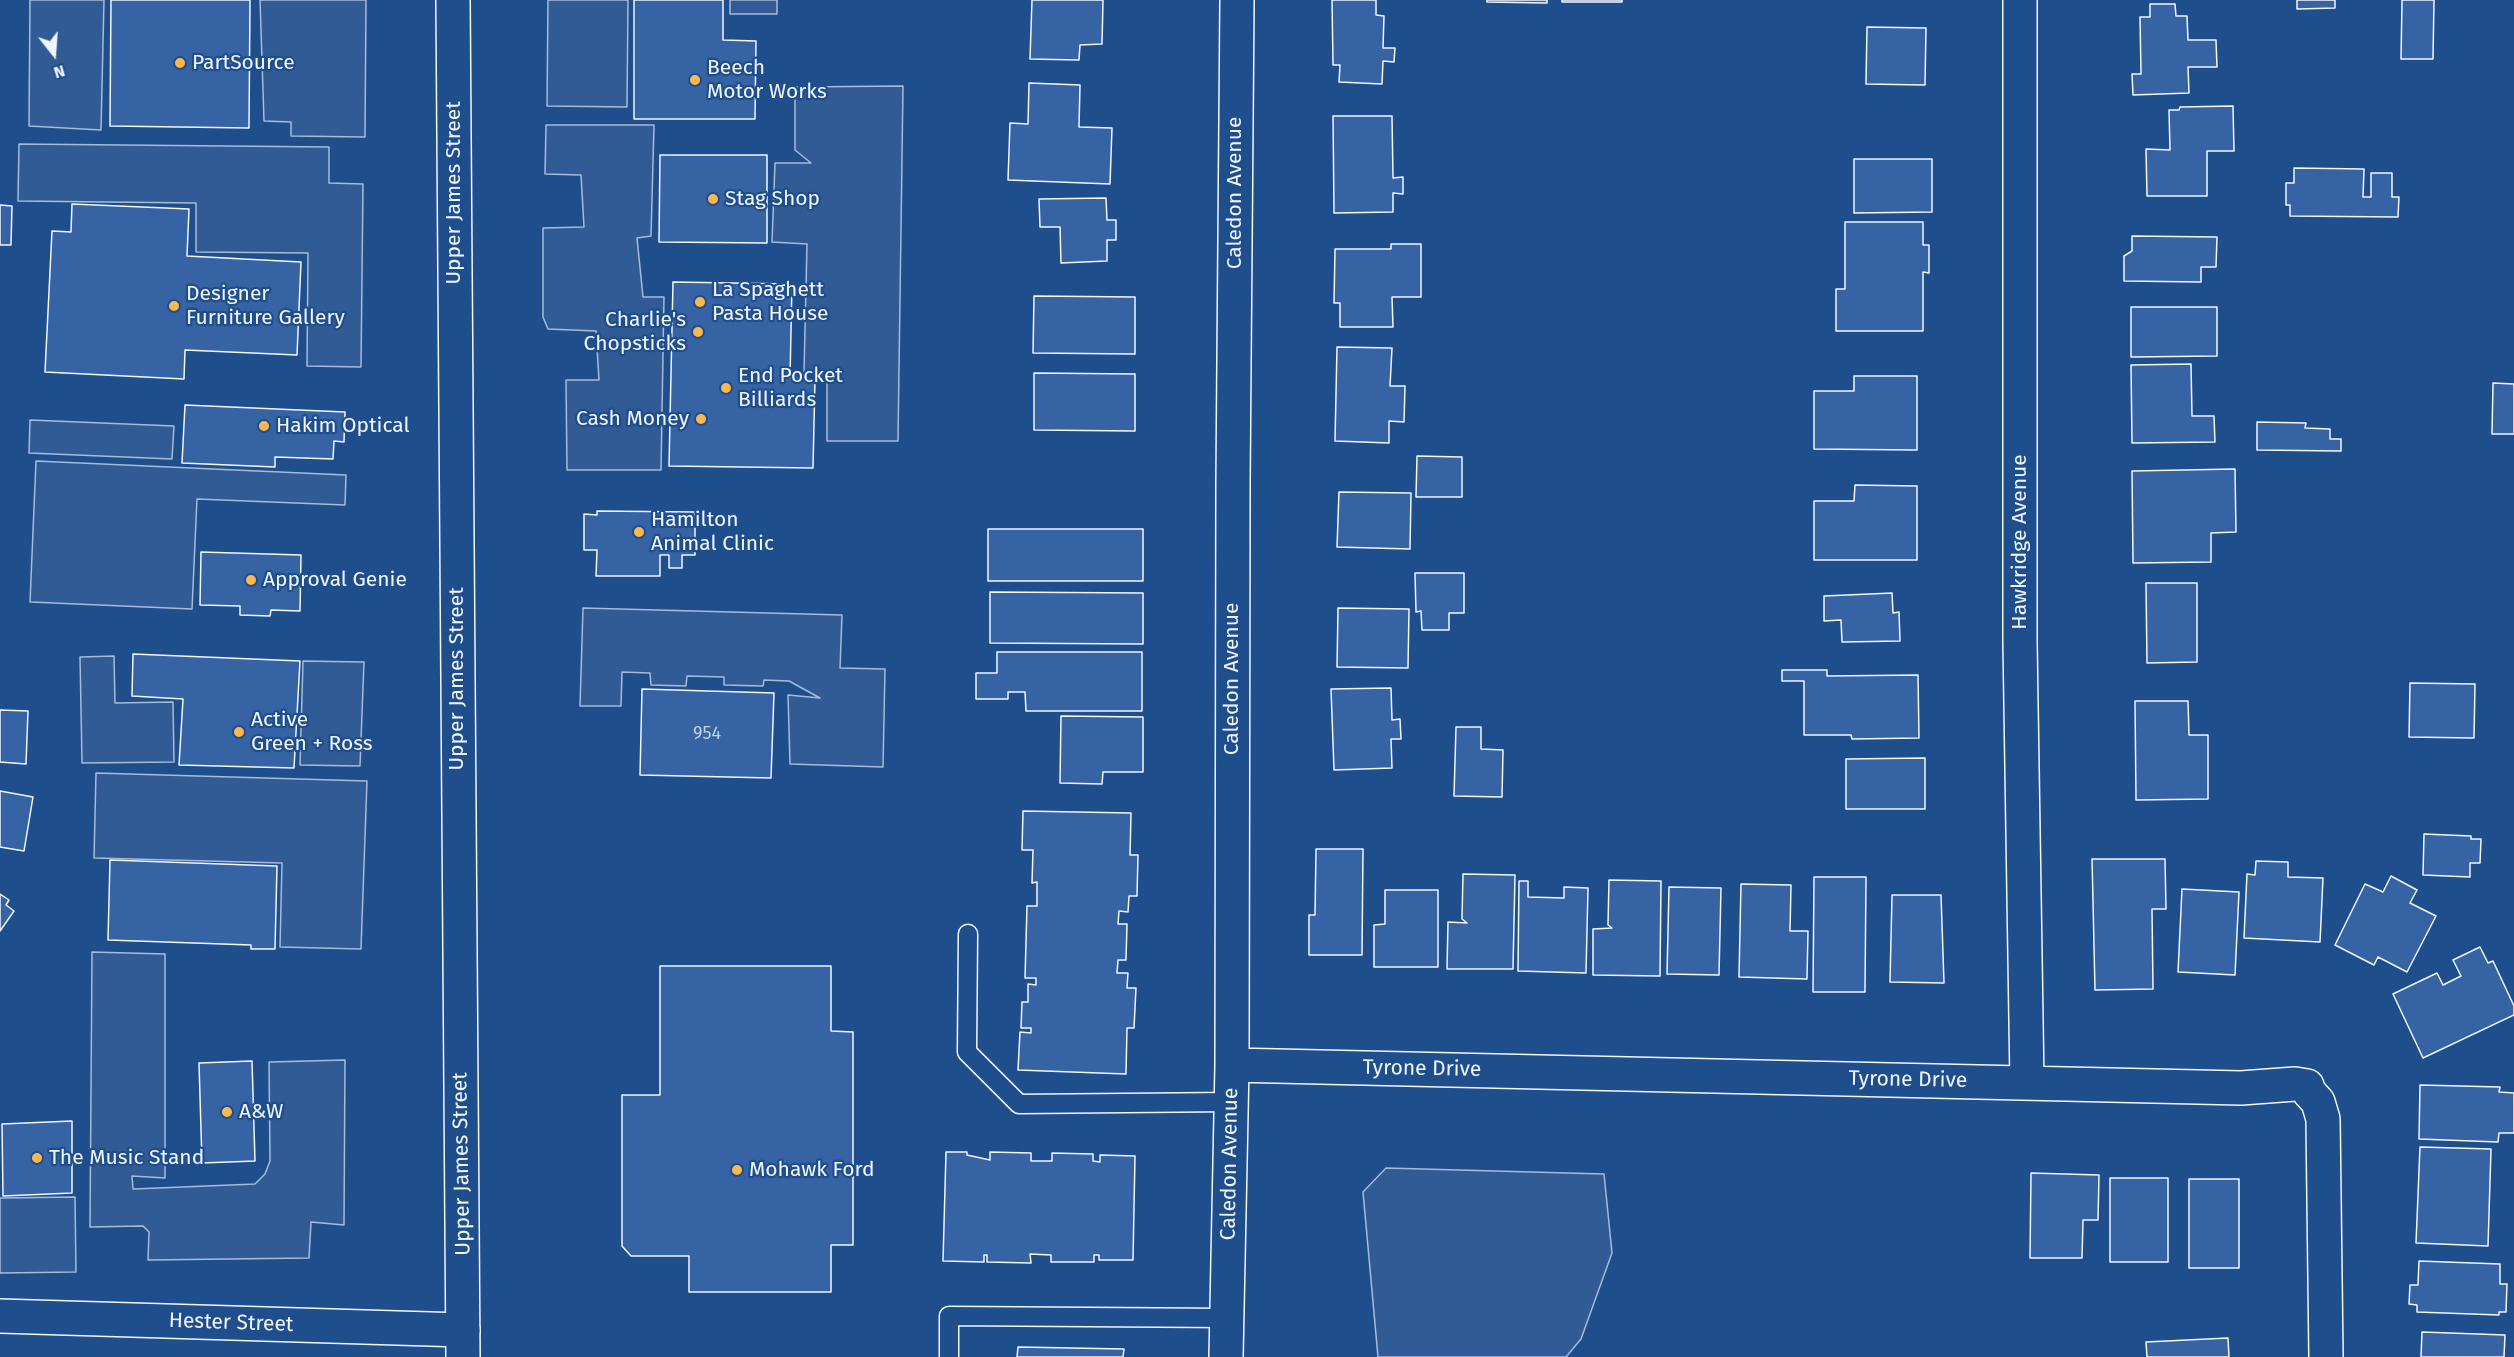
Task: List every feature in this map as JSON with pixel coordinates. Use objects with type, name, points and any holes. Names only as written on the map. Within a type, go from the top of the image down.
[{"type":"street","name":"Upper James Street","points":[[453,0],[463,1343]]},
{"type":"street","name":"Caledon Avenue","points":[[1226,1357],[1232,1065],[1237,0]]},
{"type":"street","name":"Hawkridge Avenue","points":[[2020,0],[2020,642],[2027,1083]]},
{"type":"street","name":"Tyrone Drive","points":[[1232,1065],[2241,1088],[2295,1084],[2307,1086],[2318,1102],[2323,1119],[2326,1357]]},
{"type":"street","name":"Hester Street","points":[[0,1316],[463,1343]]},
{"type":"lane","points":[[968,934],[967,1052],[1019,1104],[1231,1102]]},
{"type":"lane","points":[[949,1357],[949,1316],[1227,1318]]},
{"type":"shaded area","points":[[30,0],[104,0],[101,130],[29,126]]},
{"type":"shaded area","points":[[260,0],[366,0],[365,137],[291,136],[291,122],[264,121]]},
{"type":"shaded area","points":[[548,0],[628,0],[627,107],[547,106]]},
{"type":"shaded area","points":[[730,0],[777,0],[777,14],[730,14]]},
{"type":"shaded area","points":[[903,86],[898,441],[827,441],[827,375],[804,372],[807,244],[772,242],[775,163],[811,163],[795,150],[795,87]]},
{"type":"shaded area","points":[[546,125],[654,125],[651,236],[637,238],[643,297],[664,297],[661,470],[567,470],[566,380],[599,380],[596,331],[548,329],[543,317],[543,228],[584,227],[581,175],[545,174]]},
{"type":"shaded area","points":[[19,144],[329,147],[329,183],[363,184],[361,367],[307,366],[308,253],[196,252],[196,203],[18,201]]},
{"type":"shaded area","points":[[30,420],[174,426],[172,459],[29,453]]},
{"type":"shaded area","points":[[36,461],[346,475],[345,505],[197,499],[192,609],[30,602]]},
{"type":"shaded area","points":[[583,608],[842,615],[840,668],[885,669],[883,767],[790,764],[788,695],[820,698],[789,681],[764,680],[763,686],[724,685],[724,677],[687,676],[686,686],[651,685],[650,673],[622,672],[621,706],[580,706]]},
{"type":"shaded area","points":[[114,656],[115,703],[173,702],[174,762],[82,763],[80,657]]},
{"type":"shaded area","points":[[303,661],[364,662],[360,766],[300,765]]},
{"type":"shaded area","points":[[96,773],[367,781],[361,949],[280,947],[282,863],[94,858]]},
{"type":"shaded area","points":[[92,952],[165,954],[165,1178],[132,1176],[133,1189],[255,1184],[265,1174],[270,1161],[269,1062],[345,1060],[344,1225],[311,1222],[309,1258],[148,1260],[149,1232],[143,1226],[90,1227]]},
{"type":"shaded area","points":[[1386,1168],[1604,1174],[1612,1253],[1581,1339],[1566,1357],[1378,1357],[1363,1192]]},
{"type":"shaded area","points":[[75,1197],[76,1272],[0,1273],[0,1198]]},
{"type":"building","name":"PartSource","points":[[111,0],[250,0],[249,128],[110,126]]},
{"type":"building","name":"Beech Motor Works","points":[[634,0],[723,0],[723,40],[756,41],[755,119],[634,119]]},
{"type":"building","points":[[1032,0],[1103,0],[1102,44],[1080,45],[1079,60],[1030,59]]},
{"type":"building","points":[[1332,0],[1376,0],[1376,15],[1384,16],[1383,48],[1395,48],[1394,62],[1383,61],[1382,84],[1339,82],[1340,65],[1333,65]]},
{"type":"building","points":[[1487,0],[1547,0],[1547,3],[1487,2]]},
{"type":"building","points":[[1562,0],[1622,0],[1622,2],[1562,2]]},
{"type":"building","points":[[2297,0],[2335,0],[2335,8],[2297,9]]},
{"type":"building","points":[[2402,0],[2434,0],[2433,59],[2401,59]]},
{"type":"building","points":[[2150,4],[2175,4],[2176,16],[2187,16],[2188,40],[2216,40],[2217,67],[2188,67],[2189,93],[2133,95],[2132,74],[2141,74],[2140,17],[2150,17]]},
{"type":"building","points":[[1867,27],[1926,28],[1925,85],[1866,84]]},
{"type":"building","points":[[1029,83],[1080,85],[1079,127],[1112,128],[1110,184],[1008,180],[1010,123],[1028,124]]},
{"type":"building","points":[[2233,106],[2234,151],[2207,151],[2207,196],[2147,196],[2146,149],[2170,150],[2169,110],[2179,110],[2180,107]]},
{"type":"building","points":[[1333,116],[1392,116],[1393,178],[1403,177],[1403,194],[1393,193],[1393,212],[1334,213]]},
{"type":"building","name":"Stag Shop","points":[[660,155],[767,155],[767,243],[659,242]]},
{"type":"building","points":[[1854,159],[1932,159],[1932,212],[1854,213]]},
{"type":"building","points":[[2294,168],[2364,169],[2363,197],[2371,197],[2371,173],[2392,173],[2392,197],[2399,197],[2398,217],[2290,216],[2290,205],[2286,205],[2286,183],[2294,183]]},
{"type":"building","points":[[1106,198],[1107,220],[1116,220],[1116,240],[1107,240],[1107,261],[1061,263],[1060,227],[1040,227],[1039,199]]},
{"type":"building","name":"Designer Furniture Gallery","points":[[72,204],[189,209],[187,256],[301,262],[297,355],[185,350],[184,379],[45,372],[52,231],[71,232]]},
{"type":"building","points":[[0,205],[12,206],[11,245],[0,245]]},
{"type":"building","points":[[1845,222],[1923,222],[1923,245],[1929,245],[1929,273],[1923,272],[1923,331],[1836,331],[1836,289],[1845,289]]},
{"type":"building","points":[[2132,236],[2217,237],[2216,267],[2201,267],[2201,282],[2124,281],[2124,256],[2132,251]]},
{"type":"building","points":[[1391,244],[1421,244],[1421,297],[1392,297],[1393,327],[1340,327],[1340,303],[1334,303],[1335,249],[1391,249]]},
{"type":"building","points":[[673,282],[792,284],[790,378],[815,379],[813,468],[669,466]]},
{"type":"building","points":[[1034,296],[1135,297],[1135,354],[1033,353]]},
{"type":"building","points":[[2131,307],[2217,307],[2217,356],[2131,357]]},
{"type":"building","points":[[1337,347],[1392,348],[1390,386],[1405,386],[1404,422],[1389,421],[1389,443],[1335,441]]},
{"type":"building","points":[[2191,364],[2192,416],[2214,416],[2215,442],[2132,443],[2131,365]]},
{"type":"building","points":[[1034,373],[1135,374],[1135,431],[1034,430]]},
{"type":"building","points":[[1854,376],[1917,376],[1917,450],[1814,449],[1814,391],[1854,391]]},
{"type":"building","points":[[2493,383],[2514,384],[2514,434],[2492,434]]},
{"type":"building","name":"Hakim Optical","points":[[185,405],[345,412],[344,442],[334,441],[333,459],[275,457],[275,467],[182,463]]},
{"type":"building","points":[[2257,422],[2306,423],[2305,428],[2330,429],[2330,439],[2341,439],[2341,451],[2257,450]]},
{"type":"building","points":[[1417,456],[1462,457],[1462,497],[1416,497]]},
{"type":"building","points":[[2235,469],[2236,532],[2211,533],[2211,562],[2133,563],[2132,471]]},
{"type":"building","points":[[1855,485],[1917,486],[1917,560],[1814,560],[1814,501],[1854,501]]},
{"type":"building","points":[[1339,492],[1411,493],[1410,549],[1337,547]]},
{"type":"building","name":"Hamilton Animal Clinic","points":[[597,511],[695,512],[695,555],[682,555],[682,568],[669,568],[669,555],[660,555],[660,576],[596,576],[597,550],[584,550],[584,514],[597,515]]},
{"type":"building","points":[[988,529],[1143,529],[1143,581],[988,581]]},
{"type":"building","name":"Approval Genie","points":[[201,552],[301,555],[300,611],[271,610],[270,616],[240,615],[240,606],[200,605]]},
{"type":"building","points":[[1415,573],[1464,573],[1464,613],[1449,613],[1449,630],[1422,630],[1421,611],[1416,612]]},
{"type":"building","points":[[2146,583],[2197,583],[2197,662],[2147,663]]},
{"type":"building","points":[[990,592],[1143,593],[1143,644],[990,643]]},
{"type":"building","points":[[1892,593],[1893,613],[1899,612],[1900,641],[1842,642],[1841,620],[1824,621],[1824,596]]},
{"type":"building","points":[[1338,608],[1409,609],[1408,668],[1337,667]]},
{"type":"building","points":[[997,652],[1142,652],[1142,711],[1026,711],[1025,692],[1008,692],[1008,699],[976,699],[976,673],[997,673]]},
{"type":"building","name":"Active Green + Ross","points":[[133,654],[300,661],[294,768],[179,765],[183,699],[132,696]]},
{"type":"building","points":[[1782,670],[1827,670],[1827,676],[1918,675],[1919,738],[1852,739],[1851,735],[1804,735],[1804,681],[1782,681]]},
{"type":"building","points":[[2410,683],[2475,684],[2474,738],[2409,737]]},
{"type":"building","points":[[1391,688],[1392,720],[1400,719],[1401,739],[1391,739],[1392,768],[1334,770],[1331,689]]},
{"type":"building","points":[[642,689],[774,693],[771,778],[640,775]]},
{"type":"building","points":[[2135,701],[2188,701],[2189,735],[2208,735],[2208,799],[2136,800]]},
{"type":"building","points":[[0,710],[28,711],[26,764],[0,762]]},
{"type":"building","points":[[1061,716],[1143,717],[1143,772],[1103,772],[1102,784],[1060,783]]},
{"type":"building","points":[[1456,727],[1481,727],[1481,749],[1503,750],[1502,797],[1454,796]]},
{"type":"building","points":[[1925,758],[1925,809],[1846,809],[1846,759]]},
{"type":"building","points":[[0,791],[33,797],[24,851],[0,847]]},
{"type":"building","points":[[1023,811],[1131,813],[1130,855],[1138,855],[1137,896],[1129,896],[1128,912],[1119,911],[1118,924],[1127,924],[1126,960],[1118,960],[1117,973],[1128,973],[1127,988],[1136,988],[1134,1028],[1127,1028],[1126,1074],[1018,1070],[1020,1032],[1031,1033],[1031,1028],[1021,1028],[1022,1002],[1028,1002],[1028,984],[1036,985],[1036,978],[1025,978],[1027,906],[1037,906],[1037,882],[1032,883],[1033,850],[1022,850]]},
{"type":"building","points":[[2424,834],[2471,836],[2471,839],[2481,839],[2480,863],[2470,863],[2470,877],[2423,875]]},
{"type":"building","points":[[1316,849],[1363,849],[1362,955],[1309,955],[1309,915],[1315,915]]},
{"type":"building","points":[[2092,859],[2165,859],[2166,909],[2152,909],[2153,989],[2095,990]]},
{"type":"building","points":[[110,860],[277,866],[275,949],[251,949],[251,945],[108,940]]},
{"type":"building","points":[[2256,861],[2288,862],[2288,877],[2323,878],[2320,942],[2244,938],[2247,874],[2255,875]]},
{"type":"building","points":[[1463,874],[1515,875],[1513,969],[1447,969],[1448,922],[1467,923],[1462,919]]},
{"type":"building","points":[[2391,876],[2417,890],[2410,903],[2436,916],[2407,972],[2378,957],[2374,965],[2335,945],[2365,884],[2383,892]]},
{"type":"building","points":[[1814,877],[1866,877],[1865,992],[1813,992]]},
{"type":"building","points":[[1609,880],[1661,881],[1660,976],[1593,975],[1593,929],[1612,928],[1608,925]]},
{"type":"building","points":[[1519,881],[1528,881],[1528,897],[1564,898],[1564,887],[1588,888],[1586,973],[1518,971]]},
{"type":"building","points":[[1741,884],[1791,885],[1790,931],[1808,931],[1807,979],[1739,977]]},
{"type":"building","points":[[1669,887],[1721,888],[1719,975],[1667,974]]},
{"type":"building","points":[[2182,889],[2239,892],[2235,975],[2178,972]]},
{"type":"building","points":[[1385,890],[1438,890],[1438,967],[1374,967],[1374,925],[1385,924]]},
{"type":"building","points":[[0,894],[9,900],[6,905],[14,911],[0,931]]},
{"type":"building","points":[[1892,895],[1941,895],[1944,983],[1890,982]]},
{"type":"building","points":[[2480,947],[2488,963],[2493,961],[2514,1006],[2514,1015],[2423,1058],[2393,994],[2437,973],[2443,985],[2461,976],[2453,960]]},
{"type":"building","name":"Mohawk Ford","points":[[660,966],[831,966],[831,1031],[853,1032],[853,1245],[831,1245],[831,1292],[689,1292],[689,1256],[631,1256],[622,1246],[622,1095],[660,1095]]},
{"type":"building","name":"A&W","points":[[252,1061],[255,1161],[202,1163],[199,1063]]},
{"type":"building","points":[[2420,1085],[2500,1087],[2499,1092],[2514,1093],[2514,1133],[2499,1133],[2498,1142],[2419,1139]]},
{"type":"building","name":"The Music Stand","points":[[72,1121],[72,1193],[3,1196],[2,1124]]},
{"type":"building","points":[[2420,1147],[2491,1149],[2488,1246],[2416,1243]]},
{"type":"building","points":[[946,1152],[967,1152],[967,1155],[990,1160],[990,1152],[1031,1153],[1031,1161],[1052,1161],[1052,1153],[1093,1154],[1093,1161],[1100,1162],[1100,1155],[1135,1156],[1133,1260],[1099,1260],[1099,1255],[1094,1255],[1094,1262],[1051,1262],[1051,1255],[1030,1254],[1031,1263],[987,1262],[987,1255],[984,1255],[984,1262],[943,1261]]},
{"type":"building","points":[[2031,1173],[2099,1175],[2098,1220],[2083,1220],[2082,1258],[2030,1258]]},
{"type":"building","points":[[2110,1178],[2168,1178],[2168,1262],[2110,1262]]},
{"type":"building","points":[[2189,1179],[2239,1179],[2239,1268],[2189,1268]]},
{"type":"building","points":[[2419,1261],[2500,1264],[2500,1284],[2507,1284],[2506,1312],[2499,1312],[2499,1315],[2417,1312],[2417,1305],[2409,1304],[2410,1285],[2418,1285]]},
{"type":"building","points":[[2422,1332],[2505,1335],[2504,1357],[2421,1357]]},
{"type":"building","points":[[2228,1338],[2229,1357],[2147,1357],[2146,1342]]},
{"type":"building","points":[[1018,1347],[1124,1349],[1123,1357],[1017,1357]]},
{"type":"place","name":"PartSource","points":[[180,63]]},
{"type":"place","name":"Beech Motor Works","points":[[695,80]]},
{"type":"place","name":"Stag Shop","points":[[713,199]]},
{"type":"place","name":"La Spaghett Pasta House","points":[[700,302]]},
{"type":"place","name":"Designer Furniture Gallery","points":[[174,306]]},
{"type":"place","name":"Charlie's Chopsticks","points":[[698,332]]},
{"type":"place","name":"End Pocket Billiards","points":[[726,388]]},
{"type":"place","name":"Cash Money","points":[[701,419]]},
{"type":"place","name":"Hakim Optical","points":[[264,426]]},
{"type":"place","name":"Hamilton Animal Clinic","points":[[639,532]]},
{"type":"place","name":"Approval Genie","points":[[251,580]]},
{"type":"place","name":"Active Green + Ross","points":[[239,732]]},
{"type":"place","name":"A&W","points":[[227,1112]]},
{"type":"place","name":"The Music Stand","points":[[37,1158]]},
{"type":"place","name":"Mohawk Ford","points":[[737,1170]]}]
